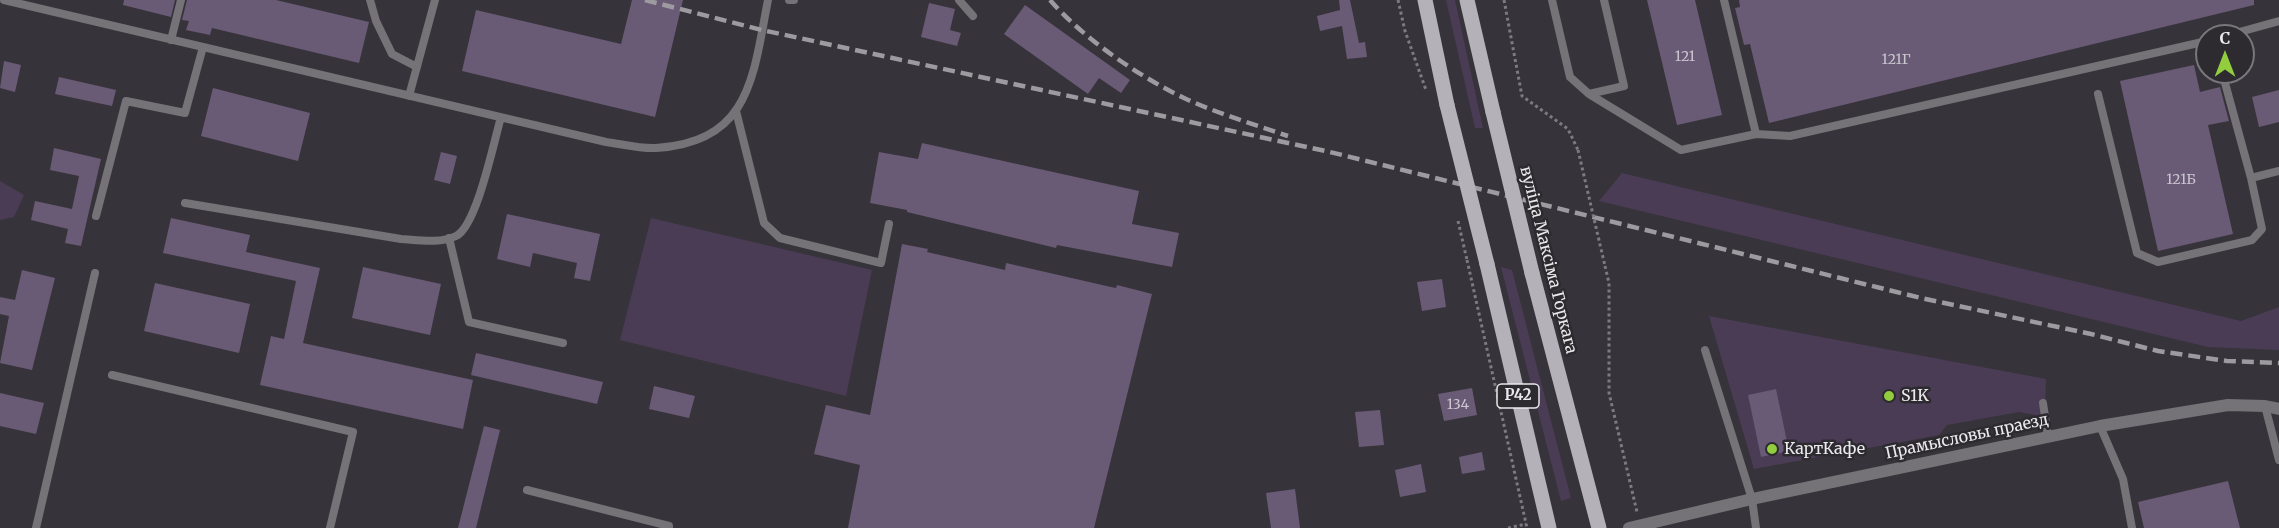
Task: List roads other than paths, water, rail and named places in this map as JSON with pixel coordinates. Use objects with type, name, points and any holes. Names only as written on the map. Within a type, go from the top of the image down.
[{"type":"main road","name":"Р42","points":[[1425,0],[1447,105],[1549,528]]},
{"type":"main road","name":"вуліца Максіма Горкага","points":[[1467,0],[1532,273],[1599,528]]},
{"type":"street","name":"Прамысловы праезд","points":[[1635,527],[1663,525],[1752,499],[2100,426],[2228,405],[2265,406],[2279,409]]},
{"type":"lane","points":[[4,0],[606,142],[655,148],[695,142],[720,127],[741,105],[754,71],[768,0]]},
{"type":"lane","points":[[171,39],[181,0]]},
{"type":"lane","points":[[370,0],[376,21],[393,54],[417,67]]},
{"type":"lane","points":[[409,96],[435,0]]},
{"type":"lane","points":[[789,0],[794,0]]},
{"type":"lane","points":[[959,0],[973,16]]},
{"type":"lane","points":[[1552,0],[1570,77],[1589,94],[1681,150],[1756,134],[1790,135],[2195,43]]},
{"type":"lane","points":[[1589,94],[1624,86],[1604,0]]},
{"type":"lane","points":[[1724,0],[1756,134]]},
{"type":"lane","points":[[2255,28],[2279,21]]},
{"type":"lane","points":[[96,216],[126,101],[185,113],[203,47]]},
{"type":"lane","points":[[2098,94],[2137,253],[2158,262],[2252,240],[2262,229],[2251,178],[2225,84]]},
{"type":"lane","points":[[736,111],[764,223],[780,238],[881,263],[889,224]]},
{"type":"lane","points":[[185,203],[401,239],[437,241],[457,236],[468,221],[477,202],[501,117]]},
{"type":"lane","points":[[2251,178],[2279,171]]},
{"type":"lane","points":[[449,238],[469,322],[563,343]]},
{"type":"lane","points":[[36,528],[95,273]]},
{"type":"lane","points":[[1705,350],[1752,499],[1756,528]]},
{"type":"lane","points":[[112,375],[353,432],[330,528]]},
{"type":"lane","points":[[2043,402],[2048,437]]},
{"type":"lane","points":[[2265,406],[2279,460]]},
{"type":"lane","points":[[2100,426],[2123,479],[2132,528]]},
{"type":"lane","points":[[527,490],[671,527]]},
{"type":"railway","points":[[645,0],[762,30],[1330,152],[1921,298],[2091,334],[2158,351],[2227,361],[2279,363]]},
{"type":"railway","points":[[1050,0],[1095,42],[1148,79],[1196,103],[1288,136]]},
{"type":"place","name":"S1K","points":[[1889,396]]},
{"type":"place","name":"КартКафе","points":[[1772,449]]}]
